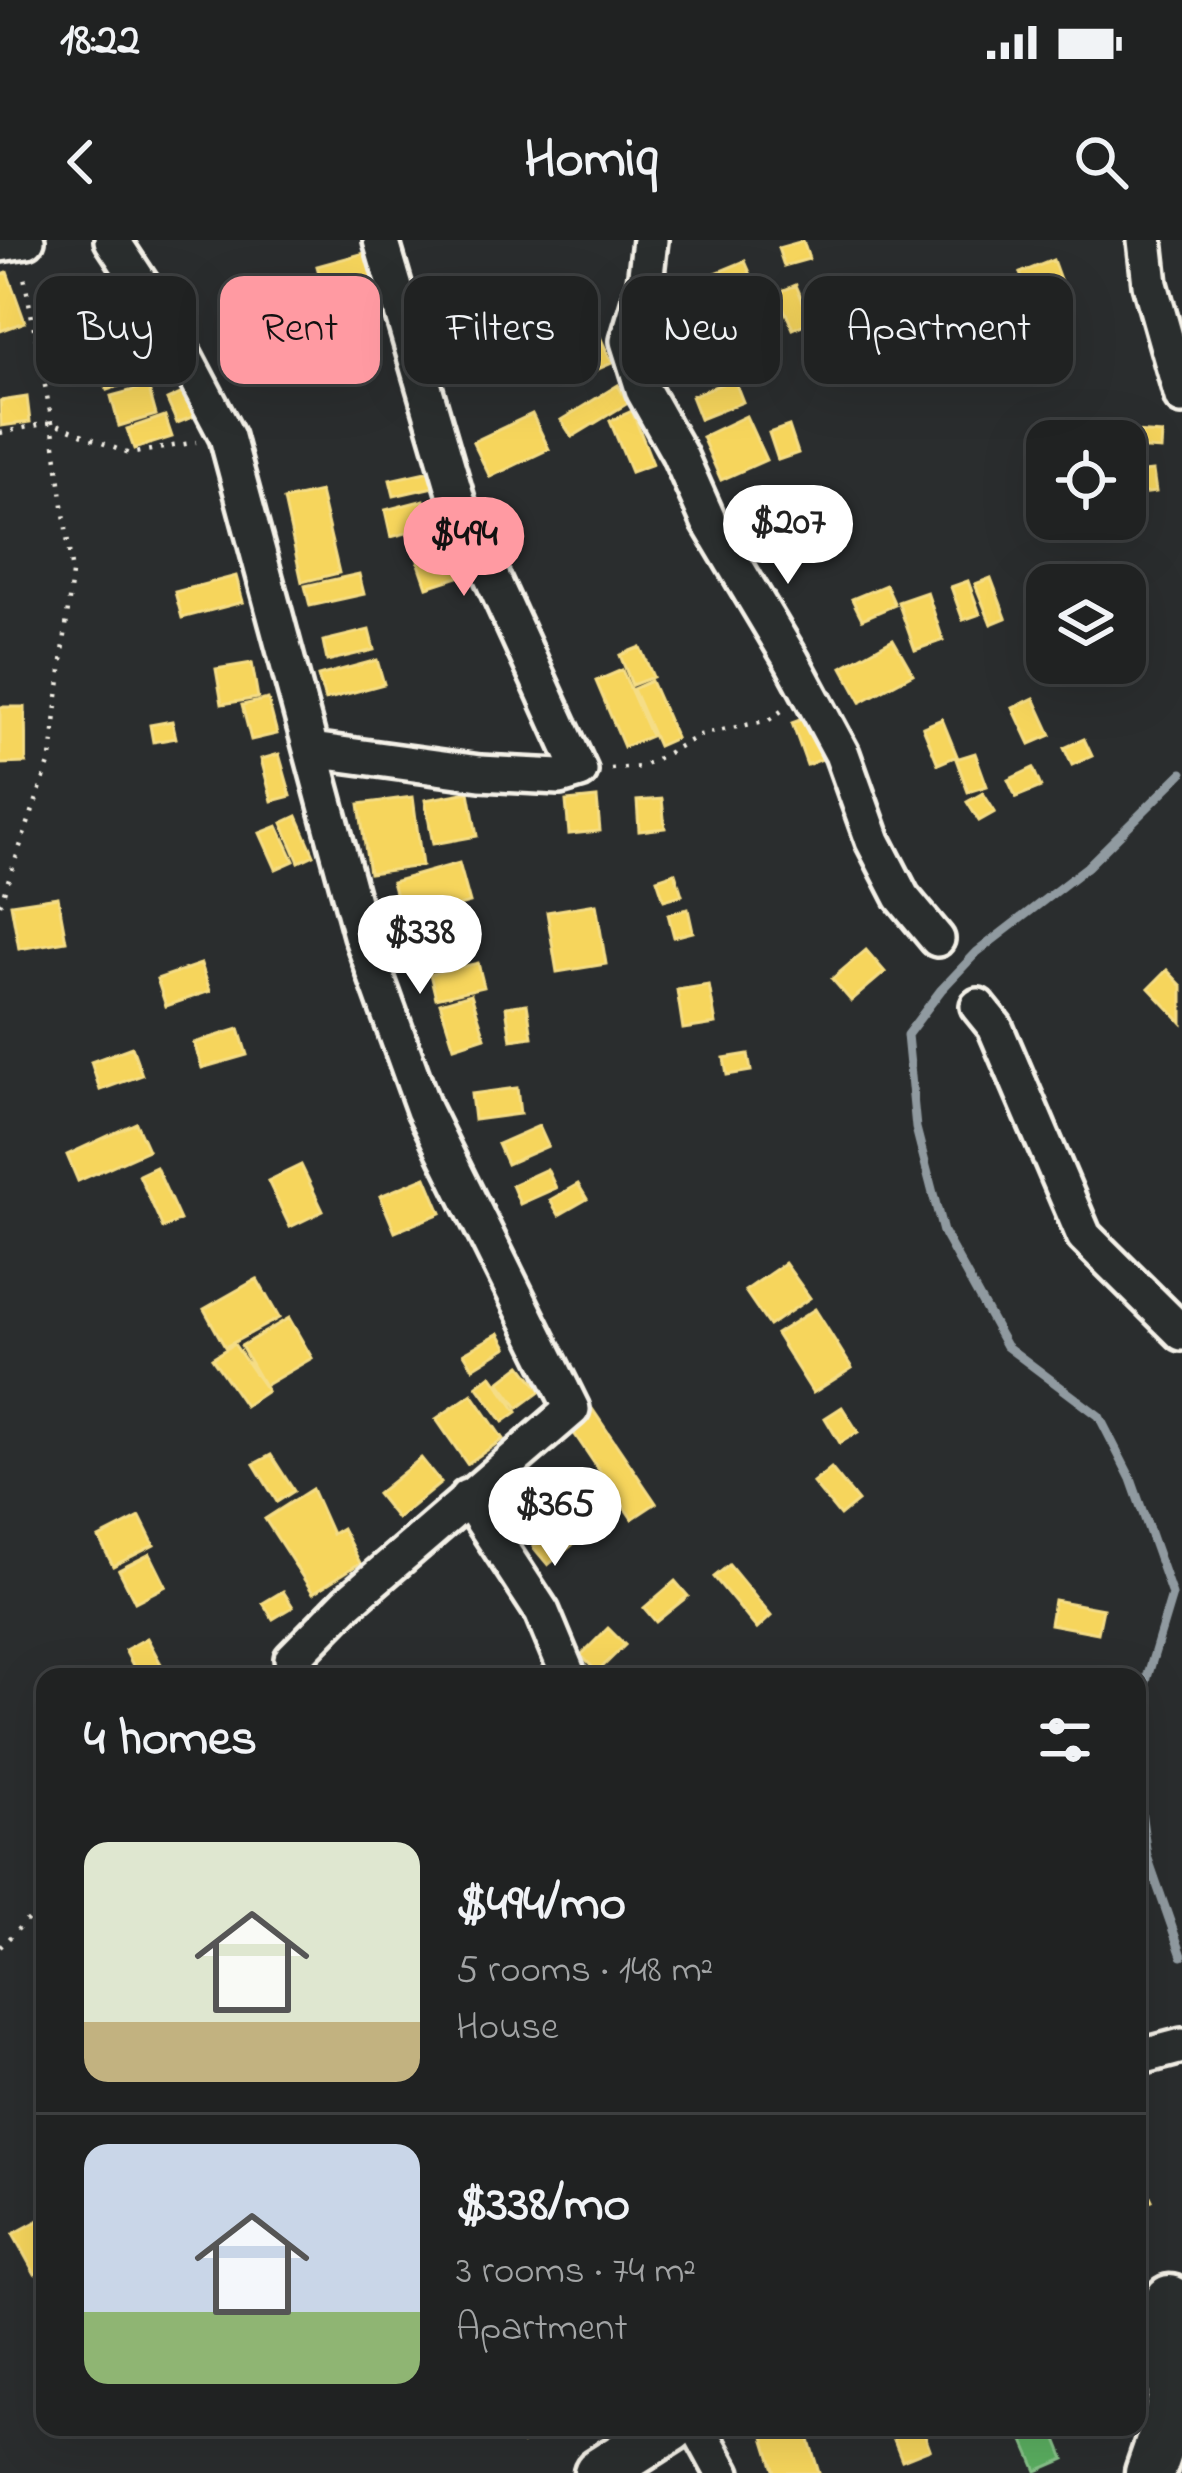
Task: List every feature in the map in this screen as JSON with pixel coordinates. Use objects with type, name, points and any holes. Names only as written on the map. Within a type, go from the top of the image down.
[{"type":"street","points":[[0,244],[27,240]]},
{"type":"street","points":[[112,240],[168,326],[227,437],[361,935],[424,1110],[572,1409],[346,1603],[292,1659],[297,1668]]},
{"type":"street","points":[[312,750],[480,773],[560,777],[580,771],[458,502],[381,240]]},
{"type":"street","points":[[650,240],[645,283],[628,341],[644,392],[709,522],[842,754],[873,841],[902,897],[937,938]]},
{"type":"street","points":[[1144,240],[1150,284],[1182,397]]},
{"type":"street","points":[[978,1006],[995,1028],[1084,1236],[1182,1333]]},
{"type":"street","points":[[467,1497],[542,1612],[565,1668]]},
{"type":"street","points":[[1146,2056],[1182,2046]]},
{"type":"street","points":[[1150,2473],[1173,2396],[1163,2301]]},
{"type":"street","points":[[599,2473],[656,2436]]},
{"type":"street","points":[[703,2436],[722,2473]]},
{"type":"path","points":[[0,904],[51,758],[72,574],[52,422],[18,242]]},
{"type":"path","points":[[0,433],[52,422],[129,454],[227,437]]},
{"type":"path","points":[[580,771],[642,766],[700,735],[769,720],[807,691]]},
{"type":"path","points":[[0,1947],[36,1911]]},
{"type":"building: Homes","points":[[803,241],[809,259],[784,266],[778,248]]},
{"type":"building: Homes","points":[[368,252],[375,276],[320,276],[317,266]]},
{"type":"building: Homes","points":[[1053,260],[1059,276],[1021,276]]},
{"type":"building: Homes","points":[[745,261],[751,276],[708,276]]},
{"type":"building: Homes","points":[[7,272],[25,322],[0,331],[0,275]]},
{"type":"building: Homes","points":[[796,285],[804,304],[804,324],[793,329],[780,292]]},
{"type":"building: Homes","points":[[598,332],[612,363],[598,369]]},
{"type":"building: Homes","points":[[721,384],[736,384],[743,402],[700,419],[691,396]]},
{"type":"building: Homes","points":[[618,385],[628,403],[572,437],[561,420]]},
{"type":"building: Homes","points":[[148,386],[156,415],[119,426],[111,396]]},
{"type":"building: Homes","points":[[185,392],[195,416],[177,423],[167,400]]},
{"type":"building: Homes","points":[[27,397],[30,422],[1,426],[0,401]]},
{"type":"building: Homes","points":[[632,411],[653,464],[631,472],[610,421]]},
{"type":"building: Homes","points":[[532,414],[549,449],[490,477],[473,442]]},
{"type":"building: Homes","points":[[165,416],[172,437],[134,449],[127,429]]},
{"type":"building: Homes","points":[[746,416],[766,460],[721,480],[702,437]]},
{"type":"building: Homes","points":[[789,426],[798,453],[778,460],[769,433]]},
{"type":"building: Homes","points":[[1146,433],[1162,434],[1161,450],[1146,449]]},
{"type":"building: Homes","points":[[430,471],[433,487],[394,496],[390,480]]},
{"type":"building: Homes","points":[[1153,471],[1156,492],[1146,493],[1146,472]]},
{"type":"building: Homes","points":[[320,492],[339,573],[302,582],[284,500]]},
{"type":"building: Homes","points":[[424,500],[431,527],[391,537],[385,510]]},
{"type":"building: Homes","points":[[449,531],[464,575],[427,587],[412,543]]},
{"type":"building: Homes","points":[[359,574],[364,594],[310,606],[305,586]]},
{"type":"building: Homes","points":[[236,576],[243,602],[182,618],[175,592]]},
{"type":"building: Homes","points":[[991,578],[1006,618],[991,624],[975,584]]},
{"type":"building: Homes","points":[[968,581],[980,614],[963,620],[951,587]]},
{"type":"building: Homes","points":[[886,585],[895,605],[862,619],[852,599]]},
{"type":"building: Homes","points":[[927,592],[943,640],[915,650],[898,602]]},
{"type":"building: Homes","points":[[369,630],[374,650],[327,661],[323,641]]},
{"type":"building: Homes","points":[[893,639],[913,674],[861,702],[842,667]]},
{"type":"building: Homes","points":[[640,647],[653,677],[632,685],[620,655]]},
{"type":"building: Homes","points":[[377,660],[384,684],[325,700],[318,676]]},
{"type":"building: Homes","points":[[252,663],[258,698],[222,704],[216,669]]},
{"type":"building: Homes","points":[[622,670],[651,736],[624,747],[596,681]]},
{"type":"building: Homes","points":[[651,681],[676,738],[658,746],[633,689]]},
{"type":"building: Homes","points":[[1034,698],[1051,735],[1030,744],[1013,708]]},
{"type":"building: Homes","points":[[268,699],[277,734],[251,740],[242,705]]},
{"type":"building: Homes","points":[[0,707],[25,707],[26,763],[0,764]]},
{"type":"building: Homes","points":[[814,715],[830,756],[807,765],[792,723]]},
{"type":"building: Homes","points":[[942,719],[957,756],[938,764],[923,727]]},
{"type":"building: Homes","points":[[172,721],[176,738],[153,742],[150,725]]},
{"type":"building: Homes","points":[[1084,739],[1092,756],[1072,765],[1064,748]]},
{"type":"building: Homes","points":[[975,753],[987,786],[968,792],[956,759]]},
{"type":"building: Homes","points":[[279,754],[291,796],[272,801],[261,759]]},
{"type":"building: Homes","points":[[1033,768],[1041,787],[1016,797],[1008,780]]},
{"type":"building: Homes","points":[[469,792],[477,836],[433,844],[425,800]]},
{"type":"building: Homes","points":[[983,793],[995,812],[979,821],[967,802]]},
{"type":"building: Homes","points":[[413,797],[422,866],[369,873],[359,804]]},
{"type":"building: Homes","points":[[597,798],[600,831],[569,834],[566,801]]},
{"type":"building: Homes","points":[[662,799],[665,828],[639,831],[637,801]]},
{"type":"building: Homes","points":[[297,816],[314,855],[299,862],[282,823]]},
{"type":"building: Homes","points":[[278,826],[294,861],[276,869],[260,833]]},
{"type":"building: Homes","points":[[459,863],[470,903],[403,921],[392,882]]},
{"type":"building: Homes","points":[[675,873],[682,895],[664,900],[657,879]]},
{"type":"building: Homes","points":[[58,897],[66,941],[19,949],[11,904]]},
{"type":"building: Homes","points":[[596,904],[606,964],[557,972],[547,912]]},
{"type":"building: Homes","points":[[688,909],[693,932],[674,937],[668,914]]},
{"type":"building: Homes","points":[[866,950],[885,972],[851,1001],[832,979]]},
{"type":"building: Homes","points":[[478,963],[484,987],[436,998],[430,974]]},
{"type":"building: Homes","points":[[201,964],[210,991],[166,1006],[157,979]]},
{"type":"building: Homes","points":[[1167,970],[1182,986],[1182,1023],[1149,988]]},
{"type":"building: Homes","points":[[709,985],[716,1024],[683,1029],[677,990]]},
{"type":"building: Homes","points":[[471,994],[485,1037],[454,1047],[440,1003]]},
{"type":"building: Homes","points":[[527,1004],[532,1037],[511,1040],[506,1007]]},
{"type":"building: Homes","points":[[239,1029],[247,1055],[202,1068],[194,1043]]},
{"type":"building: Homes","points":[[132,1047],[142,1075],[100,1090],[91,1062]]},
{"type":"building: Homes","points":[[748,1054],[751,1071],[727,1075],[724,1058]]},
{"type":"building: Homes","points":[[517,1088],[520,1114],[474,1120],[471,1094]]},
{"type":"building: Homes","points":[[136,1123],[148,1150],[78,1181],[67,1155]]},
{"type":"building: Homes","points":[[539,1126],[548,1146],[507,1164],[498,1144]]},
{"type":"building: Homes","points":[[301,1165],[323,1211],[290,1227],[268,1181]]},
{"type":"building: Homes","points":[[156,1167],[180,1220],[163,1228],[139,1175]]},
{"type":"building: Homes","points":[[547,1169],[556,1188],[520,1204],[512,1185]]},
{"type":"building: Homes","points":[[426,1177],[441,1213],[395,1232],[380,1196]]},
{"type":"building: Homes","points":[[578,1184],[587,1199],[559,1215],[550,1200]]},
{"type":"building: Homes","points":[[785,1263],[810,1298],[769,1326],[745,1291]]},
{"type":"building: Homes","points":[[257,1279],[279,1318],[225,1347],[204,1309]]},
{"type":"building: Homes","points":[[815,1309],[852,1368],[813,1393],[776,1334]]},
{"type":"building: Homes","points":[[289,1318],[312,1358],[264,1386],[241,1346]]},
{"type":"building: Homes","points":[[499,1333],[507,1347],[473,1368],[464,1353]]},
{"type":"building: Homes","points":[[234,1344],[267,1391],[245,1406],[212,1358]]},
{"type":"building: Homes","points":[[521,1365],[541,1391],[518,1408],[499,1382]]},
{"type":"building: Homes","points":[[491,1375],[517,1412],[503,1422],[477,1386]]},
{"type":"building: Homes","points":[[472,1394],[503,1439],[467,1464],[436,1419]]},
{"type":"building: Homes","points":[[591,1407],[656,1503],[632,1519],[567,1423]]},
{"type":"building: Homes","points":[[842,1407],[858,1432],[840,1443],[825,1418]]},
{"type":"building: Homes","points":[[271,1455],[294,1491],[277,1502],[254,1464]]},
{"type":"building: Homes","points":[[421,1458],[441,1483],[397,1519],[377,1494]]},
{"type":"building: Homes","points":[[831,1468],[858,1501],[840,1516],[813,1483]]},
{"type":"building: Homes","points":[[513,1478],[528,1501],[506,1517],[491,1493]]},
{"type":"building: Homes","points":[[312,1489],[332,1534],[342,1528],[360,1563],[313,1593],[265,1519]]},
{"type":"building: Homes","points":[[530,1505],[546,1525],[527,1540],[511,1521]]},
{"type":"building: Homes","points":[[140,1517],[154,1545],[113,1566],[99,1538]]},
{"type":"building: Homes","points":[[562,1522],[577,1541],[548,1565],[533,1547]]},
{"type":"building: Homes","points":[[150,1554],[166,1586],[135,1602],[119,1570]]},
{"type":"building: Homes","points":[[729,1565],[771,1616],[757,1629],[714,1577]]},
{"type":"building: Homes","points":[[675,1581],[688,1596],[656,1622],[644,1608]]},
{"type":"building: Homes","points":[[283,1591],[293,1607],[273,1619],[263,1603]]},
{"type":"building: Homes","points":[[1054,1600],[1103,1609],[1098,1633],[1050,1624]]},
{"type":"building: Homes","points":[[608,1628],[625,1645],[601,1668],[593,1668],[581,1655]]},
{"type":"building: Homes","points":[[147,1638],[163,1668],[134,1668],[125,1650]]},
{"type":"building: Homes","points":[[36,2222],[36,2274],[35,2274],[13,2234]]},
{"type":"building: Homes","points":[[764,2436],[808,2436],[819,2473],[775,2473]]},
{"type":"building: Homes","points":[[893,2436],[925,2436],[930,2449],[902,2460]]},
{"type":"building: Public","points":[[1022,2436],[1056,2436],[1065,2459],[1037,2471]]},
{"type":"waterway","points":[[1146,1681],[1172,1595],[1131,1479],[1099,1416],[1006,1346],[943,1232],[916,1128],[907,1035],[977,952],[1087,867],[1182,773]]},
{"type":"waterway","points":[[1146,1848],[1182,1956]]}]
